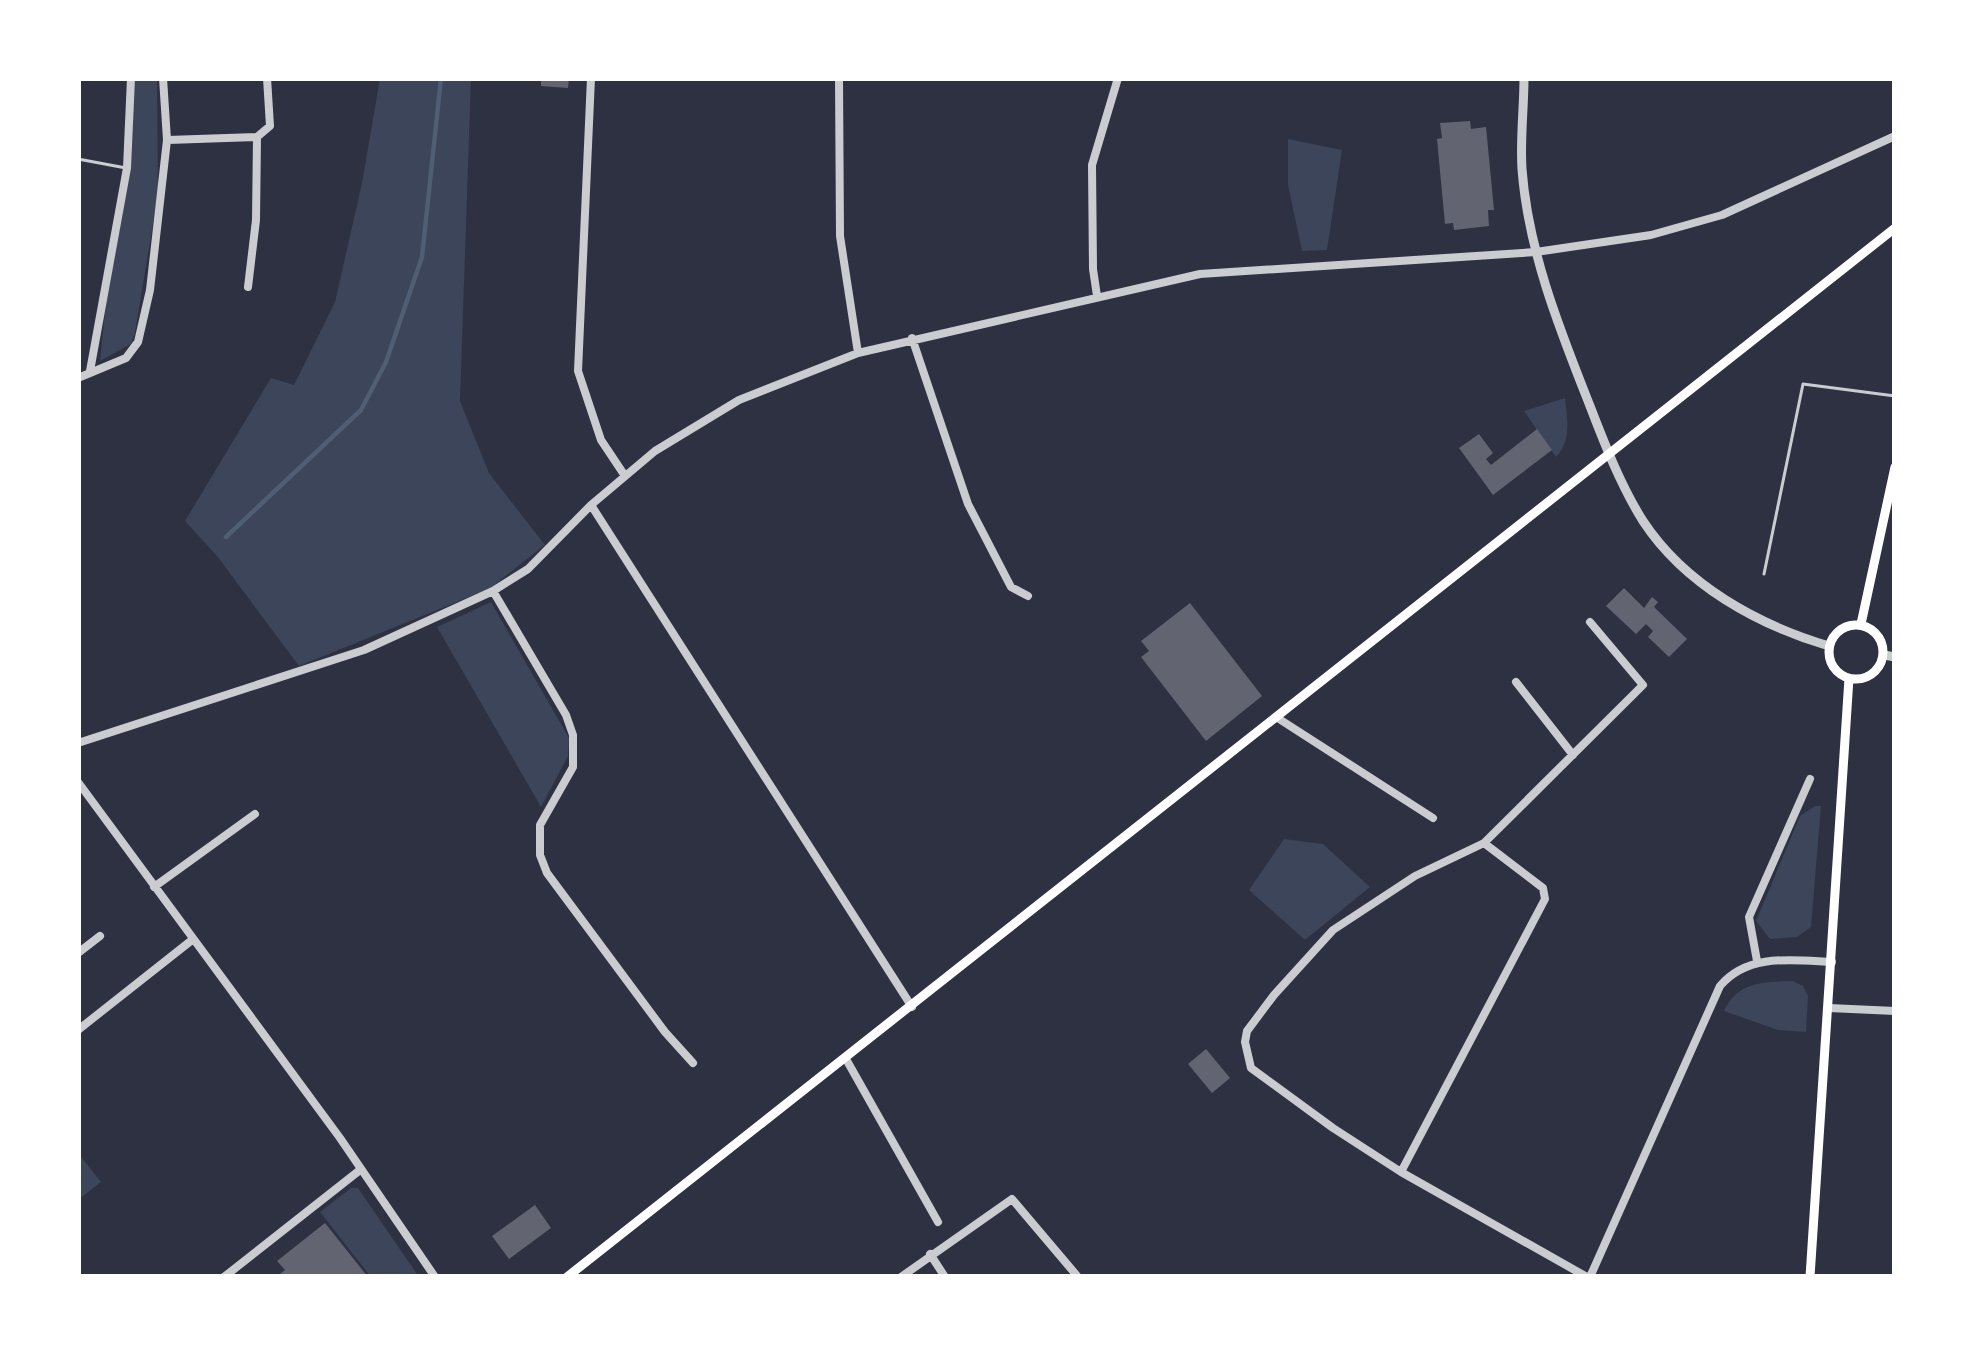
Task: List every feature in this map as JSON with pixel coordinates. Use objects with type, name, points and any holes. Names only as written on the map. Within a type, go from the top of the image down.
[{"type":"main road","points":[[567,1277],[1895,228]]},
{"type":"main road","points":[[1861,624],[1895,467]]},
{"type":"main road","points":[[1861,624],[1880,638],[1889,656],[1868,677],[1849,678],[1835,670],[1829,646],[1843,627],[1861,624]]},
{"type":"main road","points":[[1810,1277],[1849,678]]},
{"type":"street","points":[[90,373],[128,168],[130,78]]},
{"type":"street","points":[[78,378],[126,358],[138,342],[150,290],[167,140],[163,78]]},
{"type":"street","points":[[167,140],[257,137],[270,126],[267,78]]},
{"type":"street","points":[[591,78],[578,371],[601,440],[625,476]]},
{"type":"street","points":[[838,78],[840,236],[859,353]]},
{"type":"street","points":[[1097,296],[1093,166],[1118,78]]},
{"type":"street","points":[[1524,78],[1522,170],[1536,252],[1565,343],[1609,454],[1645,524],[1690,572],[1732,605],[1829,646]]},
{"type":"street","points":[[78,743],[364,650],[494,591],[528,569],[591,505],[655,451],[739,400],[859,353],[1200,274],[1536,252],[1651,235],[1722,215],[1895,136]]},
{"type":"street","points":[[248,287],[256,220],[257,137]]},
{"type":"street","points":[[912,338],[968,504],[1012,587],[1028,596]]},
{"type":"street","points":[[591,505],[912,1007]]},
{"type":"street","points":[[494,591],[573,735],[573,766],[540,825],[538,840],[547,872],[692,1063]]},
{"type":"street","points":[[1590,622],[1643,685],[1484,844],[1352,914],[1302,962],[1247,1030],[1251,1067],[1401,1172],[1588,1277],[1720,986],[1740,968],[1757,962],[1832,962]]},
{"type":"street","points":[[1516,682],[1573,755]]},
{"type":"street","points":[[1276,717],[1433,818]]},
{"type":"street","points":[[1757,962],[1749,916],[1810,779]]},
{"type":"street","points":[[78,782],[435,1277]]},
{"type":"street","points":[[154,887],[255,814]]},
{"type":"street","points":[[1401,1172],[1545,899],[1543,888],[1484,844]]},
{"type":"street","points":[[78,952],[100,936]]},
{"type":"street","points":[[78,1029],[192,940]]},
{"type":"street","points":[[1828,1008],[1895,1011]]},
{"type":"street","points":[[846,1059],[938,1222]]},
{"type":"street","points":[[224,1277],[360,1170]]},
{"type":"street","points":[[901,1277],[1012,1199],[1078,1277]]},
{"type":"street","points":[[930,1254],[945,1277]]},
{"type":"lane","points":[[78,159],[128,168]]},
{"type":"lane","points":[[1764,574],[1803,384],[1895,396]]},
{"type":"shaded area","points":[[134,78],[157,78],[158,193],[135,333],[131,344],[100,361],[131,168]]},
{"type":"shaded area","points":[[380,78],[471,78],[460,401],[489,473],[545,545],[489,589],[299,666],[185,521],[271,378],[294,385],[335,302]]},
{"type":"shaded area","points":[[1288,139],[1342,150],[1327,250],[1302,251],[1288,185]]},
{"type":"shaded area","points":[[1565,398],[1566,437],[1556,457],[1524,411]]},
{"type":"shaded area","points":[[491,602],[569,738],[568,756],[541,807],[437,627]]},
{"type":"shaded area","points":[[1821,806],[1811,927],[1797,937],[1770,939],[1756,921],[1800,816]]},
{"type":"shaded area","points":[[1284,839],[1323,844],[1370,887],[1305,940],[1249,890]]},
{"type":"shaded area","points":[[1793,981],[1808,996],[1806,1032],[1778,1030],[1724,1011],[1744,989]]},
{"type":"shaded area","points":[[78,1153],[101,1182],[78,1200]]},
{"type":"shaded area","points":[[351,1188],[358,1188],[419,1277],[371,1277],[320,1212]]},
{"type":"building","points":[[541,78],[569,78],[568,88],[541,86]]},
{"type":"building","points":[[1470,121],[1471,129],[1486,127],[1494,210],[1488,210],[1489,226],[1454,230],[1453,223],[1445,224],[1437,139],[1442,138],[1440,123]]},
{"type":"building","points":[[1537,429],[1552,450],[1493,495],[1459,448],[1479,434],[1493,453],[1486,459],[1491,465]]},
{"type":"building","points":[[1624,588],[1644,608],[1652,597],[1658,602],[1654,607],[1687,639],[1669,657],[1648,637],[1653,631],[1646,624],[1636,634],[1606,606]]},
{"type":"building","points":[[1190,603],[1262,696],[1206,741],[1141,657],[1149,651],[1141,641]]},
{"type":"building","points":[[1206,1049],[1230,1078],[1212,1093],[1188,1064]]},
{"type":"building","points":[[535,1205],[551,1228],[509,1259],[492,1236]]},
{"type":"building","points":[[325,1223],[368,1277],[276,1277],[285,1270],[277,1261]]},
{"type":"waterway","points":[[226,537],[361,410],[386,362],[422,257],[441,78]]}]
